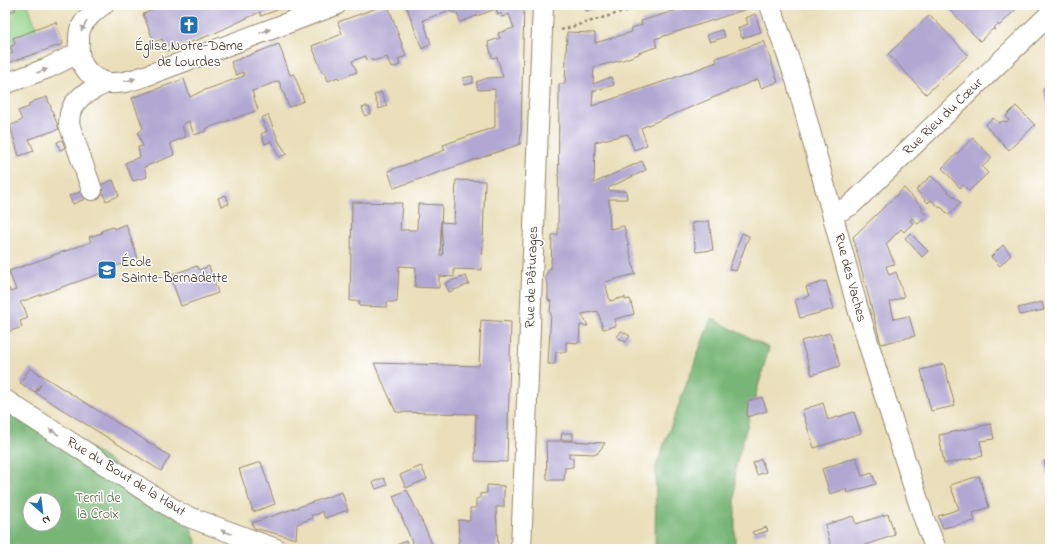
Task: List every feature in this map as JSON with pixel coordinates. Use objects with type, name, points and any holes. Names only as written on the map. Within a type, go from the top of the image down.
[{"type":"street","points":[[103,5],[89,17],[80,30],[78,53],[83,67],[92,76],[106,83]]},
{"type":"street","points":[[92,190],[69,124],[70,113],[74,104],[82,96],[106,83],[127,82],[148,75],[303,11],[336,5]]},
{"type":"street","name":"Rue de Pâturages","points":[[521,549],[543,5]]},
{"type":"street","name":"Rue des Vaches","points":[[770,5],[798,83],[876,372],[924,519],[936,549]]},
{"type":"street","name":"Rue Rieu du Cœur","points":[[832,213],[852,205],[1050,14]]},
{"type":"street","points":[[5,84],[48,68],[78,53]]},
{"type":"street","name":"Rue du Bout de la Haut","points":[[5,400],[181,514],[276,549]]},
{"type":"path","points":[[542,35],[646,5]]},
{"type":"green space","points":[[5,5],[28,5],[37,30],[36,53],[5,64]]},
{"type":"green space","points":[[711,318],[769,348],[735,469],[735,549],[655,549],[656,466]]},
{"type":"green space","name":"Terril de la Croix","points":[[5,390],[185,512],[199,549],[5,549]]},
{"type":"building","points":[[5,5],[13,5],[16,10],[6,13]]},
{"type":"building","name":"Église Notre-Dame de Lourdes","points":[[151,5],[275,5],[277,10],[261,16],[260,12],[213,34],[167,51],[162,39],[154,42],[143,14],[153,10]]},
{"type":"building","points":[[388,5],[406,56],[398,59],[400,65],[391,68],[387,57],[372,61],[371,59],[367,60],[366,56],[352,61],[357,72],[339,79],[338,77],[328,81],[325,72],[322,72],[312,46],[342,34],[338,22]]},
{"type":"building","points":[[406,5],[524,5],[521,132],[520,144],[394,188],[388,171],[445,150],[443,145],[495,127],[495,89],[478,90],[476,82],[488,78],[503,77],[497,57],[492,57],[488,42],[500,38],[498,33],[514,28],[509,14],[502,17],[501,13],[498,15],[496,9],[460,22],[457,13],[447,11],[423,20],[431,44],[422,49]]},
{"type":"building","points":[[584,5],[607,5],[586,11]]},
{"type":"building","points":[[701,5],[753,5],[753,7],[655,39],[657,47],[623,60],[594,67],[593,84],[611,77],[614,85],[593,91],[592,106],[717,62],[716,58],[764,41],[778,82],[761,88],[758,79],[641,128],[647,145],[634,150],[628,134],[595,142],[594,183],[642,161],[646,170],[608,188],[609,191],[626,191],[627,199],[609,199],[610,229],[624,226],[635,274],[605,282],[610,301],[625,297],[625,300],[630,299],[634,314],[615,319],[616,326],[603,329],[598,311],[582,314],[588,326],[580,325],[579,343],[566,342],[566,352],[556,352],[555,364],[548,364],[551,301],[548,300],[548,284],[546,281],[546,275],[549,269],[551,269],[552,235],[558,235],[559,84],[565,84],[567,32],[595,33],[595,43],[632,32],[631,28],[642,25],[641,21],[684,8],[685,10]]},
{"type":"building","points":[[945,5],[1018,5],[1016,7],[1017,8],[999,26],[998,24],[994,28],[995,30],[993,29],[980,41]]},
{"type":"building","points":[[755,14],[761,32],[742,38],[738,28],[748,24],[746,18]]},
{"type":"building","points":[[930,15],[968,55],[926,94],[888,54]]},
{"type":"building","points":[[56,22],[63,44],[5,64],[5,56],[13,53],[10,47],[15,44],[13,38]]},
{"type":"building","points":[[722,30],[725,37],[710,42],[707,35]]},
{"type":"building","points":[[279,44],[290,75],[294,74],[304,101],[289,107],[279,81],[252,91],[258,110],[205,129],[206,131],[194,135],[189,121],[182,125],[186,137],[170,143],[174,155],[144,167],[147,177],[133,181],[125,163],[140,157],[138,147],[143,146],[138,133],[143,128],[132,98],[184,79],[190,97],[202,91],[244,76],[243,72],[236,75],[231,62]]},
{"type":"building","points":[[473,76],[473,83],[464,85],[463,78]]},
{"type":"building","points":[[1050,87],[1050,106],[1048,107],[1043,89]]},
{"type":"building","points":[[381,92],[387,106],[379,109],[374,95]]},
{"type":"building","points":[[47,97],[59,129],[29,139],[34,151],[19,156],[10,126],[22,120],[18,111],[29,107],[29,104],[34,101]]},
{"type":"building","points":[[367,106],[367,108],[369,107],[371,113],[365,116],[362,108]]},
{"type":"building","points":[[1016,106],[1035,125],[1009,150],[985,125],[993,118],[999,123],[1003,121],[1007,122],[1009,120],[1006,116]]},
{"type":"building","points":[[268,115],[279,142],[287,154],[279,157],[271,141],[265,144],[261,134],[267,131],[261,118]]},
{"type":"building","points":[[973,138],[992,158],[982,167],[988,173],[969,191],[963,185],[960,188],[942,168]]},
{"type":"building","points":[[62,140],[65,148],[60,150],[57,142]]},
{"type":"building","points":[[931,176],[961,203],[949,215],[931,200],[928,203],[916,190]]},
{"type":"building","points":[[113,180],[119,196],[106,201],[100,185]]},
{"type":"building","points":[[456,180],[485,181],[482,270],[454,269],[454,277],[439,276],[439,288],[415,287],[416,267],[399,266],[397,302],[387,302],[387,307],[359,306],[360,301],[350,301],[352,202],[402,203],[400,230],[417,230],[418,204],[442,205],[441,222],[454,223]],"holes":[[[441,225],[443,255],[440,255]]]},
{"type":"building","points":[[904,188],[923,208],[921,210],[927,216],[918,224],[912,218],[910,221],[913,223],[904,232],[901,229],[886,244],[895,264],[886,266],[889,275],[896,272],[904,297],[890,302],[894,319],[909,316],[915,336],[881,344],[853,237]]},
{"type":"building","points":[[85,190],[85,199],[73,204],[69,196]]},
{"type":"building","points":[[226,195],[229,204],[221,206],[218,198]]},
{"type":"building","points":[[709,221],[713,250],[696,252],[692,223]]},
{"type":"building","points":[[126,224],[138,259],[104,270],[105,272],[20,302],[24,307],[28,318],[20,321],[22,327],[5,333],[5,290],[9,288],[10,292],[16,290],[9,271],[91,242],[89,237],[102,233],[101,231],[113,227],[114,229]]},
{"type":"building","points":[[742,233],[749,236],[736,271],[729,269]]},
{"type":"building","points":[[910,233],[928,251],[922,257],[905,238]]},
{"type":"building","points":[[1003,245],[1011,255],[1000,266],[991,257]]},
{"type":"building","points":[[197,266],[199,270],[209,266],[218,293],[181,306],[170,275]]},
{"type":"building","points":[[466,276],[469,284],[449,292],[445,283]]},
{"type":"building","points":[[826,281],[834,309],[800,318],[795,300],[809,296],[806,287]]},
{"type":"building","points":[[1042,302],[1044,310],[1020,315],[1018,308]]},
{"type":"building","points":[[481,320],[511,322],[507,462],[475,461],[476,414],[396,412],[374,363],[479,366]]},
{"type":"building","points":[[621,331],[630,336],[626,342],[617,337]]},
{"type":"building","points":[[830,333],[840,366],[812,375],[801,341]]},
{"type":"building","points":[[944,364],[955,406],[931,411],[921,370]]},
{"type":"building","points":[[30,368],[170,456],[161,471],[36,393],[41,384],[35,392],[20,383]]},
{"type":"building","points":[[762,397],[767,411],[747,417],[748,401]]},
{"type":"building","points":[[823,403],[828,420],[854,412],[861,433],[814,448],[802,410]]},
{"type":"building","points":[[991,424],[994,439],[980,441],[983,456],[944,464],[939,435]]},
{"type":"building","points":[[562,433],[573,433],[573,440],[561,440]]},
{"type":"building","points":[[546,441],[605,443],[597,454],[569,453],[569,458],[573,458],[573,467],[565,468],[564,480],[547,480]]},
{"type":"building","points":[[856,457],[862,476],[872,473],[876,484],[847,493],[846,489],[830,494],[822,469]]},
{"type":"building","points":[[761,459],[766,472],[757,475],[753,463]]},
{"type":"building","points":[[1050,459],[1050,474],[1047,475],[1044,461]]},
{"type":"building","points":[[261,462],[275,504],[253,512],[239,469]]},
{"type":"building","points":[[421,466],[427,479],[406,488],[400,475]]},
{"type":"building","points":[[979,476],[989,507],[973,513],[975,521],[943,528],[938,516],[959,509],[950,485]]},
{"type":"building","points":[[384,478],[387,485],[376,489],[373,482]]},
{"type":"building","points":[[487,485],[504,486],[504,507],[496,507],[498,549],[458,549],[458,520],[470,521],[470,508],[476,508],[476,499],[480,498],[480,494],[487,493]]},
{"type":"building","points":[[407,490],[434,549],[415,549],[393,496]]},
{"type":"building","points":[[342,492],[348,511],[325,518],[322,511],[318,514],[311,515],[313,518],[297,524],[296,539],[254,528],[252,523]]},
{"type":"building","points":[[888,514],[895,535],[857,549],[832,549],[825,525],[853,516],[856,524]]},
{"type":"building","points":[[766,527],[768,531],[754,535],[752,532]]},
{"type":"building","points":[[406,541],[411,549],[398,549],[397,545]]},
{"type":"place","name":"Église Notre-Dame de Lourdes","points":[[189,25]]},
{"type":"place","name":"École Sainte-Bernadette","points":[[107,270]]}]
